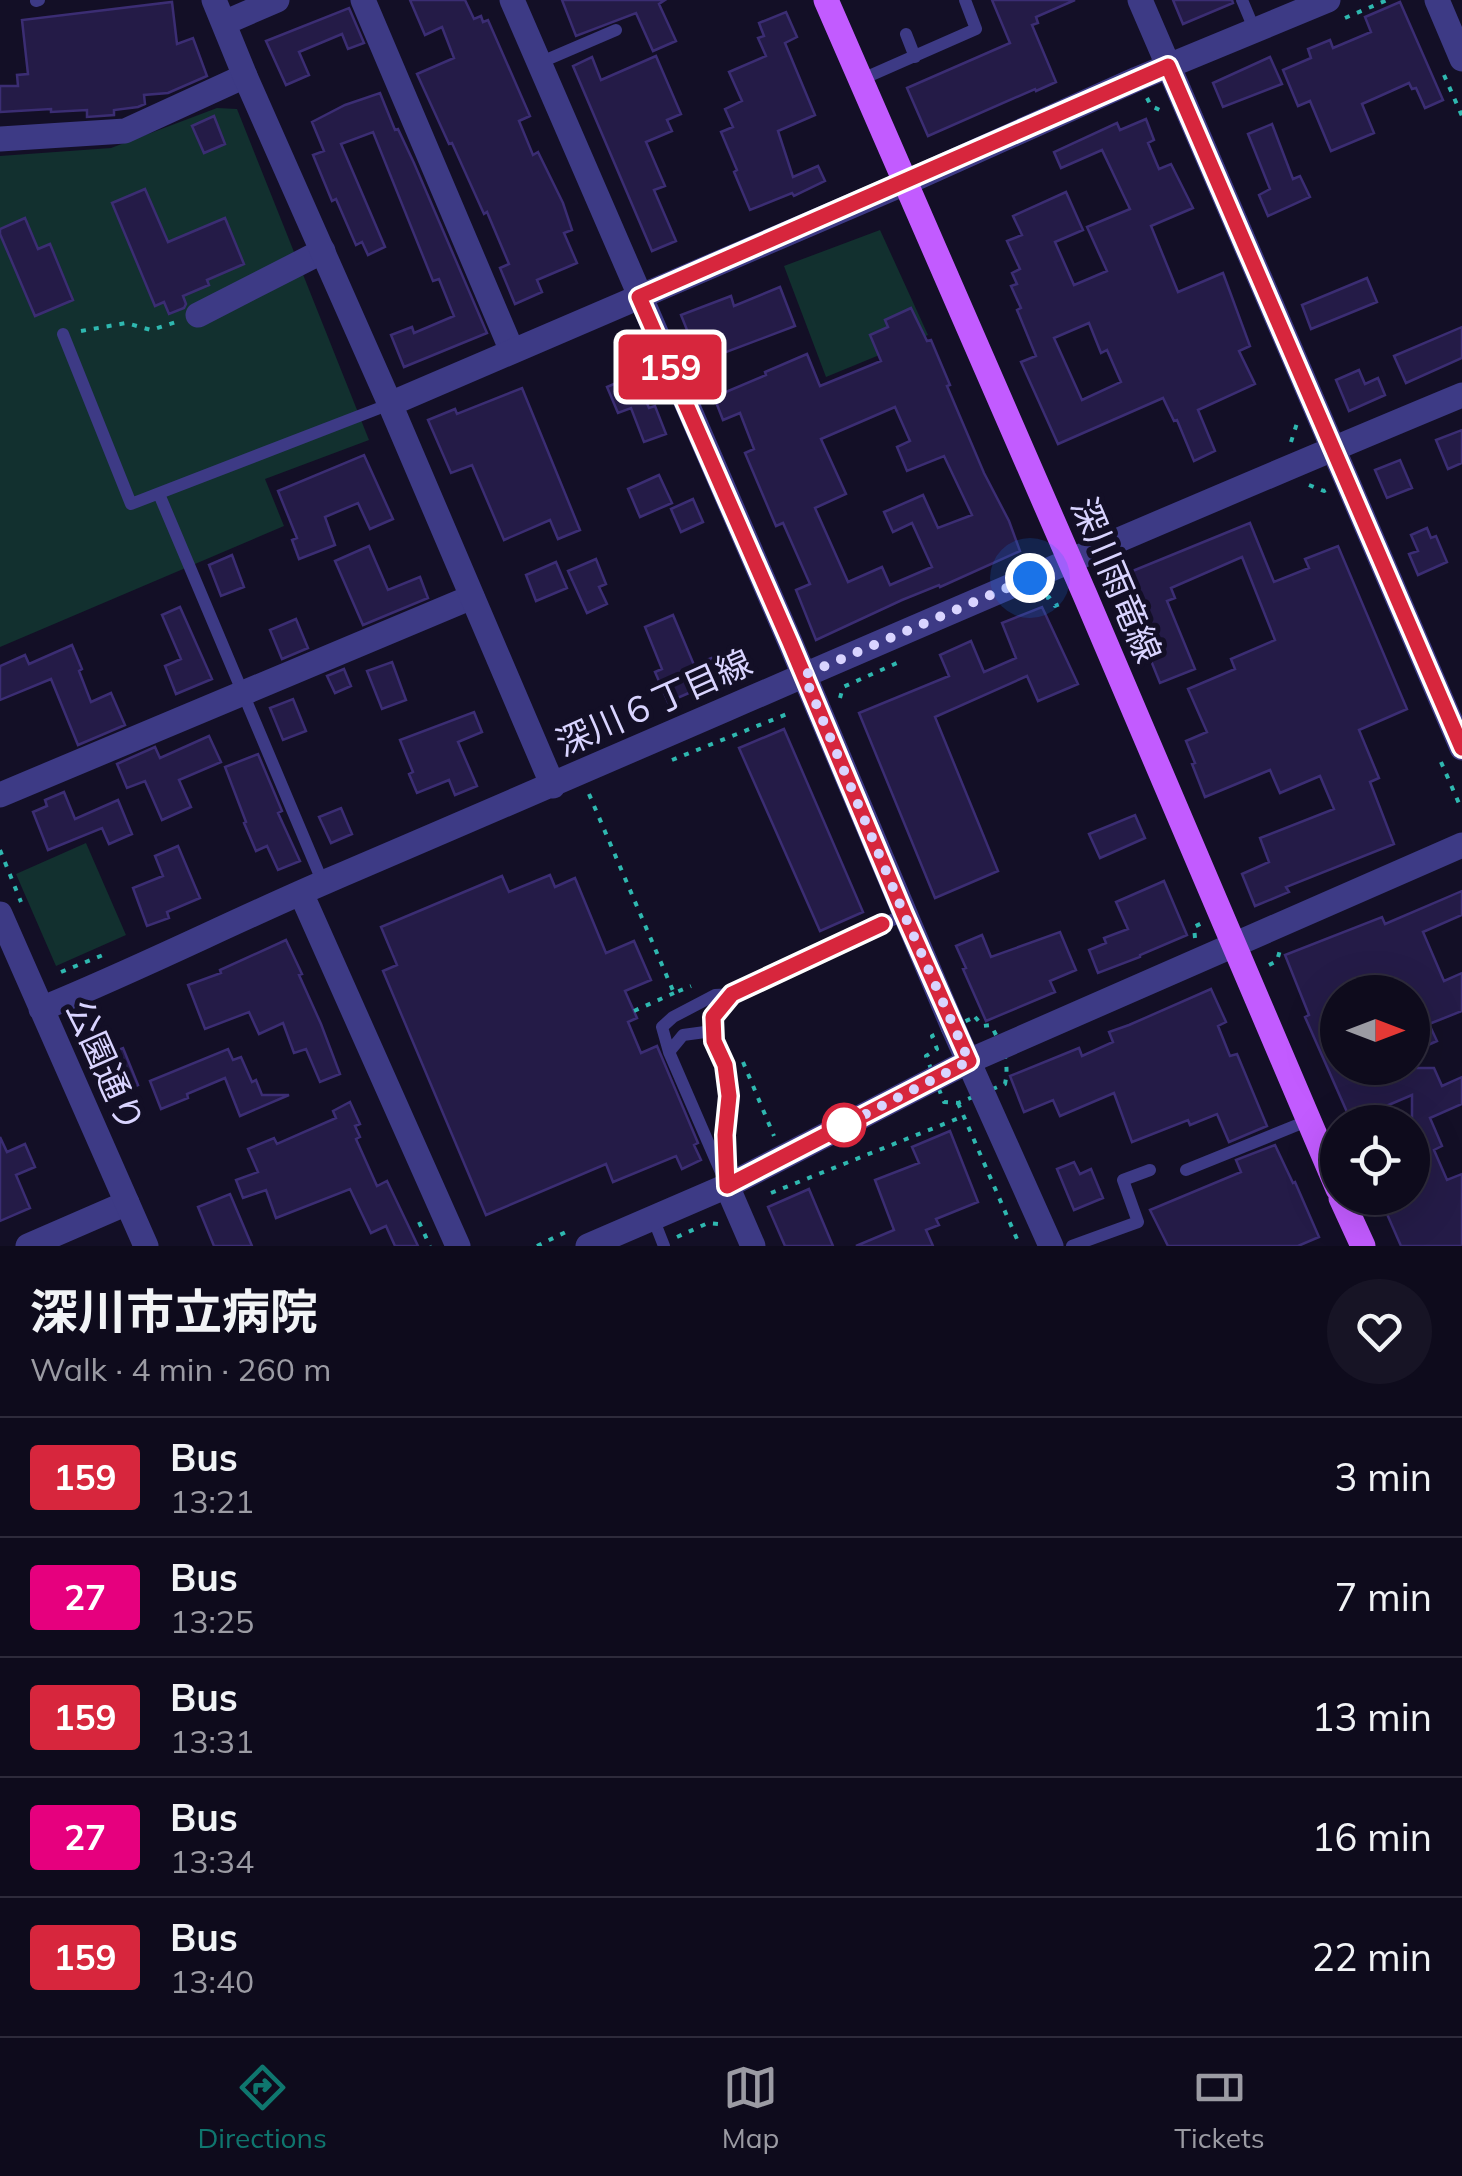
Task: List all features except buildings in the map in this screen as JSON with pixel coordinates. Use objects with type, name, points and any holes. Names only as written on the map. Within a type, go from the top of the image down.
[{"type":"main road","name":"深川雨竜線","points":[[826,0],[1320,1148]]},
{"type":"main road","points":[[1349,1215],[1363,1246]]},
{"type":"street","points":[[277,0],[219,11],[553,786]]},
{"type":"street","points":[[363,0],[512,352]]},
{"type":"street","points":[[512,0],[904,914],[1051,1246]]},
{"type":"street","points":[[1140,0],[1168,66],[1173,106],[1333,448],[1462,748]]},
{"type":"street","points":[[1437,0],[1462,59]]},
{"type":"street","points":[[390,404],[1168,66],[1255,30],[1330,12]]},
{"type":"street","points":[[0,140],[125,131],[245,76]]},
{"type":"street","points":[[198,314],[324,250]]},
{"type":"street","name":"深川６丁目線","points":[[41,1008],[804,675],[1462,395]]},
{"type":"street","points":[[0,795],[472,597]]},
{"type":"street","points":[[588,1246],[727,1186],[969,1061],[1462,844]]},
{"type":"street","points":[[312,888],[458,1246]]},
{"type":"street","name":"公園通り","points":[[0,914],[146,1246]]},
{"type":"street","points":[[727,1186],[753,1246]]},
{"type":"street","points":[[28,1246],[127,1203]]},
{"type":"lane","points":[[860,80],[976,29],[965,0]]},
{"type":"lane","points":[[1242,0],[1255,30]]},
{"type":"lane","points":[[540,64],[616,30]]},
{"type":"lane","points":[[906,34],[915,56]]},
{"type":"lane","points":[[63,334],[132,504],[390,404]]},
{"type":"lane","points":[[159,494],[242,695],[312,888]]},
{"type":"lane","points":[[727,1186],[662,1027],[715,994],[732,994],[904,914]]},
{"type":"lane","points":[[714,1041],[713,1017],[732,994]]},
{"type":"lane","points":[[669,1052],[683,1035],[705,1032],[714,1041],[725,1065],[729,1096],[725,1135],[727,1186]]},
{"type":"lane","points":[[1186,1170],[1308,1121]]},
{"type":"lane","points":[[1072,1246],[1138,1222],[1123,1180],[1150,1170]]},
{"type":"lane","points":[[653,1218],[663,1244]]},
{"type":"path","points":[[1330,12],[1387,0]]},
{"type":"path","points":[[63,334],[126,323],[151,330],[198,314]]},
{"type":"path","points":[[589,794],[674,993]]},
{"type":"path","points":[[1458,816],[1462,808]]},
{"type":"path","points":[[634,1012],[708,978],[715,994]]},
{"type":"path","points":[[744,1064],[774,1137]]},
{"type":"path","points":[[958,1102],[1020,1246]]},
{"type":"path","points":[[771,1193],[964,1116]]},
{"type":"path","points":[[663,1244],[708,1223]]},
{"type":"green space","points":[[217,108],[237,109],[369,440],[265,479],[284,526],[0,647],[0,156],[111,148]]},
{"type":"green space","points":[[880,230],[928,335],[826,377],[784,266]]},
{"type":"green space","points":[[86,843],[126,935],[56,966],[16,874]]},
{"type":"bus line","name":"159","points":[[882,924],[732,994],[713,1017],[714,1041],[725,1065],[729,1096],[725,1135],[727,1186],[969,1061],[639,297],[1168,66],[1462,748]]},
{"type":"route","points":[[844,1125],[831,1132],[969,1061],[804,675],[1030,578]]}]
